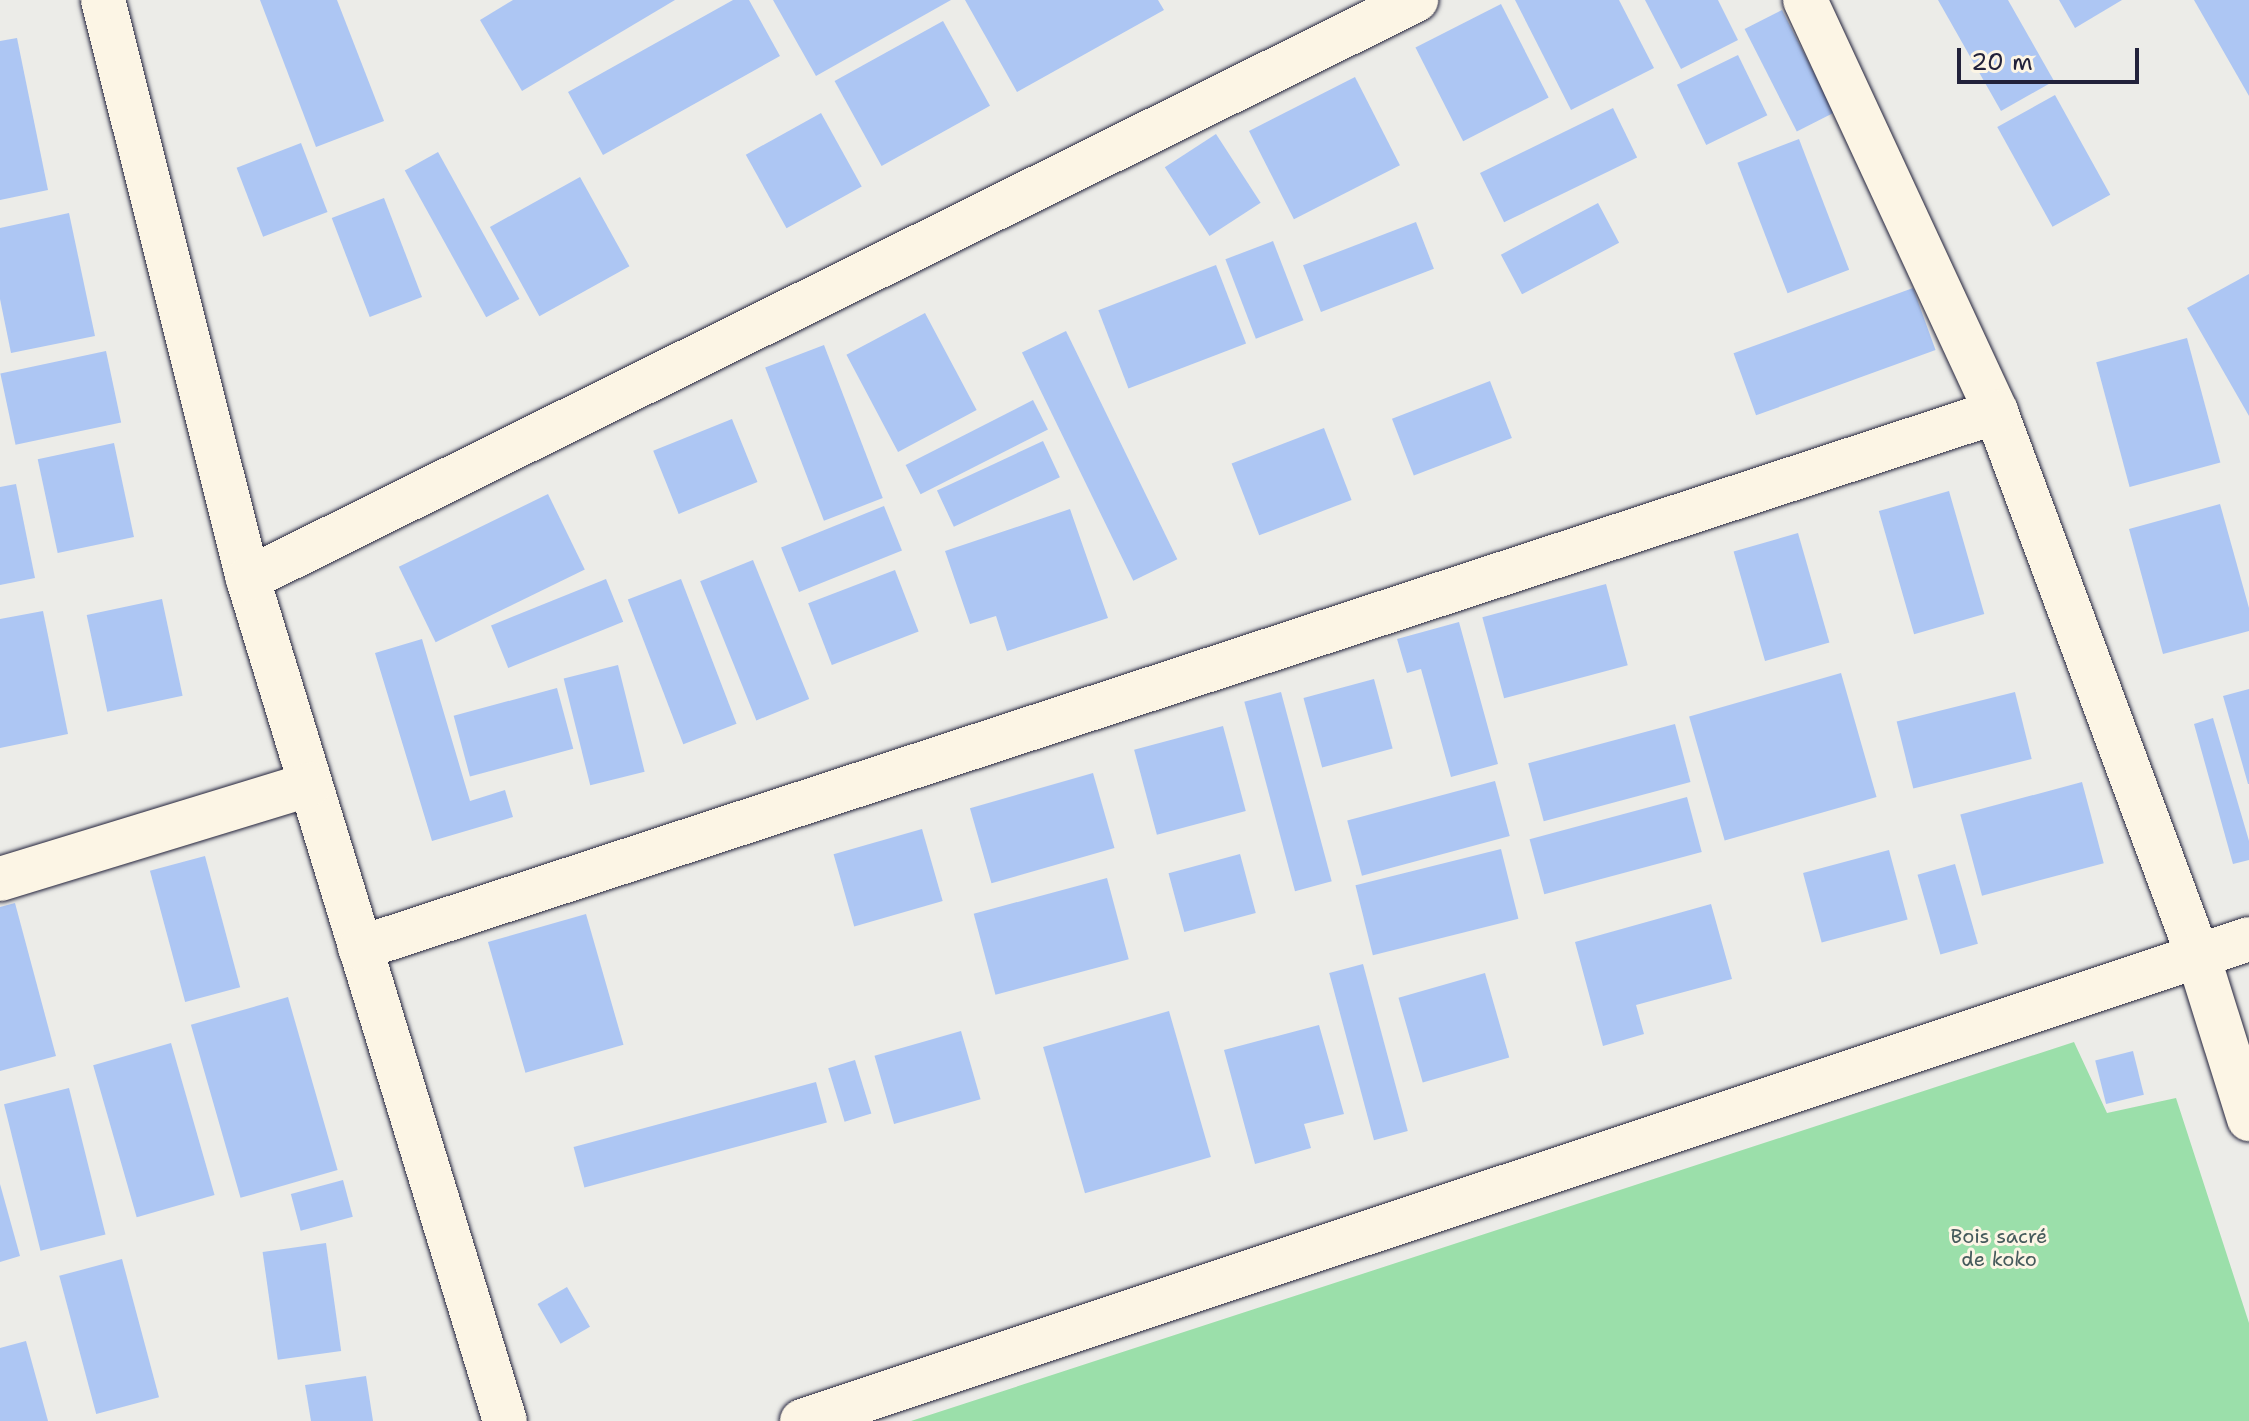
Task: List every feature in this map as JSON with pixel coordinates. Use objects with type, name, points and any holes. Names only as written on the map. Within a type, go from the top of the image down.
[{"type":"street","points":[[103,0],[248,579],[505,1421]]},
{"type":"street","points":[[248,579],[1416,0]]},
{"type":"street","points":[[1805,0],[1996,412],[2198,956],[2249,1119]]},
{"type":"street","points":[[360,948],[1996,412]]},
{"type":"street","points":[[0,879],[310,784]]},
{"type":"street","points":[[802,1421],[2249,939]]},
{"type":"green space","name":"Bois sacré de koko","points":[[2074,1042],[2107,1113],[2176,1098],[2249,1323],[2249,1421],[911,1421]]},
{"type":"building","points":[[260,0],[337,0],[384,121],[316,147]]},
{"type":"building","points":[[513,0],[675,0],[522,91],[480,20]]},
{"type":"building","points":[[733,0],[749,0],[780,56],[603,155],[568,92]]},
{"type":"building","points":[[773,0],[951,0],[816,76]]},
{"type":"building","points":[[965,0],[1158,0],[1164,10],[1017,92]]},
{"type":"building","points":[[1515,0],[1619,0],[1654,68],[1571,110]]},
{"type":"building","points":[[1645,0],[1718,0],[1738,40],[1681,69]]},
{"type":"building","points":[[1938,0],[2008,0],[2054,81],[2001,111]]},
{"type":"building","points":[[2059,0],[2122,0],[2075,28]]},
{"type":"building","points":[[2194,0],[2249,0],[2249,96]]},
{"type":"building","points":[[1501,4],[1549,98],[1463,141],[1415,48]]},
{"type":"building","points":[[1782,10],[1834,112],[1797,132],[1745,29]]},
{"type":"building","points":[[943,21],[990,106],[882,166],[835,81]]},
{"type":"building","points":[[17,38],[48,190],[0,200],[0,41]]},
{"type":"building","points":[[1738,55],[1767,115],[1706,145],[1677,85]]},
{"type":"building","points":[[1355,77],[1400,165],[1294,219],[1249,131]]},
{"type":"building","points":[[2055,95],[2110,195],[2053,227],[1997,127]]},
{"type":"building","points":[[1613,108],[1637,157],[1504,222],[1480,173]]},
{"type":"building","points":[[821,113],[862,186],[787,228],[746,155]]},
{"type":"building","points":[[1216,134],[1261,203],[1210,236],[1165,167]]},
{"type":"building","points":[[1799,139],[1849,270],[1788,293],[1737,163]]},
{"type":"building","points":[[301,143],[328,212],[263,237],[237,168]]},
{"type":"building","points":[[438,152],[519,299],[486,317],[405,170]]},
{"type":"building","points":[[580,177],[629,266],[539,316],[490,227]]},
{"type":"building","points":[[384,198],[422,297],[370,317],[332,218]]},
{"type":"building","points":[[1598,203],[1619,243],[1522,294],[1501,255]]},
{"type":"building","points":[[69,213],[95,336],[11,353],[0,299],[0,228]]},
{"type":"building","points":[[1416,222],[1434,269],[1321,312],[1303,265]]},
{"type":"building","points":[[1273,241],[1303,320],[1256,339],[1225,259]]},
{"type":"building","points":[[1216,265],[1246,343],[1128,389],[1098,310]]},
{"type":"building","points":[[2249,274],[2249,416],[2187,308]]},
{"type":"building","points":[[1913,288],[1936,350],[1756,415],[1734,353]]},
{"type":"building","points":[[925,313],[977,410],[898,452],[846,355]]},
{"type":"building","points":[[1066,331],[1177,559],[1133,581],[1022,352]]},
{"type":"building","points":[[2187,338],[2220,463],[2130,487],[2096,362]]},
{"type":"building","points":[[824,345],[883,498],[824,521],[765,368]]},
{"type":"building","points":[[106,351],[121,422],[16,445],[0,373]]},
{"type":"building","points":[[1490,381],[1512,438],[1414,476],[1392,419]]},
{"type":"building","points":[[1033,400],[1048,429],[921,494],[906,465]]},
{"type":"building","points":[[732,419],[757,482],[679,514],[653,451]]},
{"type":"building","points":[[1324,428],[1352,500],[1259,535],[1232,463]]},
{"type":"building","points":[[1043,441],[1060,477],[954,527],[937,490]]},
{"type":"building","points":[[114,443],[134,537],[58,553],[38,459]]},
{"type":"building","points":[[16,484],[35,578],[0,585],[0,487]]},
{"type":"building","points":[[1949,491],[1984,614],[1914,634],[1879,511]]},
{"type":"building","points":[[548,494],[585,569],[436,642],[399,567]]},
{"type":"building","points":[[2220,504],[2249,608],[2249,631],[2163,654],[2129,529]]},
{"type":"building","points":[[884,506],[902,551],[799,592],[781,548]]},
{"type":"building","points":[[1070,509],[1108,618],[1007,651],[996,616],[970,624],[945,551]]},
{"type":"building","points":[[1798,533],[1829,643],[1765,661],[1734,551]]},
{"type":"building","points":[[753,560],[809,699],[756,720],[700,581]]},
{"type":"building","points":[[895,570],[919,632],[832,665],[808,603]]},
{"type":"building","points":[[606,579],[623,622],[508,668],[491,625]]},
{"type":"building","points":[[681,579],[737,724],[683,744],[628,599]]},
{"type":"building","points":[[1606,584],[1628,665],[1504,698],[1482,617]]},
{"type":"building","points":[[162,599],[183,696],[107,712],[87,615]]},
{"type":"building","points":[[43,611],[68,734],[0,748],[0,619]]},
{"type":"building","points":[[1459,622],[1498,764],[1451,777],[1421,669],[1407,673],[1397,639]]},
{"type":"building","points":[[422,639],[470,801],[505,790],[513,817],[432,841],[375,653]]},
{"type":"building","points":[[618,665],[645,772],[590,785],[564,679]]},
{"type":"building","points":[[1841,673],[1877,797],[1725,841],[1689,717]]},
{"type":"building","points":[[1374,679],[1393,749],[1322,767],[1303,698]]},
{"type":"building","points":[[557,688],[573,749],[470,777],[454,716]]},
{"type":"building","points":[[2249,689],[2249,784],[2248,784],[2223,696]]},
{"type":"building","points":[[1281,692],[1332,881],[1295,891],[1244,702]]},
{"type":"building","points":[[2015,692],[2032,759],[1913,788],[1897,722]]},
{"type":"building","points":[[2213,718],[2249,841],[2249,860],[2233,864],[2194,724]]},
{"type":"building","points":[[1675,724],[1691,782],[1544,821],[1528,763]]},
{"type":"building","points":[[1223,726],[1246,811],[1157,835],[1134,750]]},
{"type":"building","points":[[1093,773],[1114,848],[991,883],[970,808]]},
{"type":"building","points":[[1495,781],[1510,836],[1362,876],[1347,821]]},
{"type":"building","points":[[2082,782],[2104,863],[1982,896],[1960,815]]},
{"type":"building","points":[[1687,797],[1702,852],[1544,894],[1530,839]]},
{"type":"building","points":[[922,829],[943,901],[854,926],[834,854]]},
{"type":"building","points":[[1501,849],[1518,919],[1373,955],[1355,885]]},
{"type":"building","points":[[1889,850],[1908,920],[1822,943],[1803,873]]},
{"type":"building","points":[[1240,854],[1256,913],[1184,932],[1169,873]]},
{"type":"building","points":[[205,856],[240,987],[185,1002],[150,871]]},
{"type":"building","points":[[1955,864],[1978,944],[1940,955],[1918,875]]},
{"type":"building","points":[[1107,878],[1129,959],[995,995],[974,914]]},
{"type":"building","points":[[15,903],[56,1056],[0,1071],[0,907]]},
{"type":"building","points":[[1711,904],[1732,979],[1636,1005],[1644,1034],[1603,1046],[1575,942]]},
{"type":"building","points":[[586,914],[623,1045],[525,1073],[488,942]]},
{"type":"building","points":[[1363,964],[1408,1131],[1374,1140],[1329,973]]},
{"type":"building","points":[[1485,973],[1509,1058],[1423,1082],[1398,998]]},
{"type":"building","points":[[288,997],[338,1170],[241,1198],[191,1025]]},
{"type":"building","points":[[1169,1011],[1211,1157],[1085,1193],[1043,1047]]},
{"type":"building","points":[[1319,1025],[1344,1114],[1304,1124],[1311,1148],[1255,1164],[1224,1050]]},
{"type":"building","points":[[961,1031],[981,1099],[894,1124],[874,1056]]},
{"type":"building","points":[[171,1043],[215,1195],[137,1217],[93,1065]]},
{"type":"building","points":[[2133,1051],[2144,1095],[2106,1104],[2095,1060]]},
{"type":"building","points":[[855,1060],[871,1114],[845,1122],[828,1068]]},
{"type":"building","points":[[816,1082],[827,1123],[584,1188],[574,1147]]},
{"type":"building","points":[[69,1088],[106,1235],[41,1251],[4,1104]]},
{"type":"building","points":[[343,1180],[353,1217],[301,1231],[291,1194]]},
{"type":"building","points":[[0,1184],[20,1256],[0,1262]]},
{"type":"building","points":[[326,1243],[341,1351],[278,1360],[263,1252]]},
{"type":"building","points":[[122,1259],[159,1397],[96,1414],[59,1276]]},
{"type":"building","points":[[567,1287],[590,1327],[561,1344],[538,1304]]},
{"type":"building","points":[[26,1341],[48,1421],[0,1421],[0,1348]]},
{"type":"building","points":[[366,1376],[373,1421],[311,1421],[305,1385]]}]
